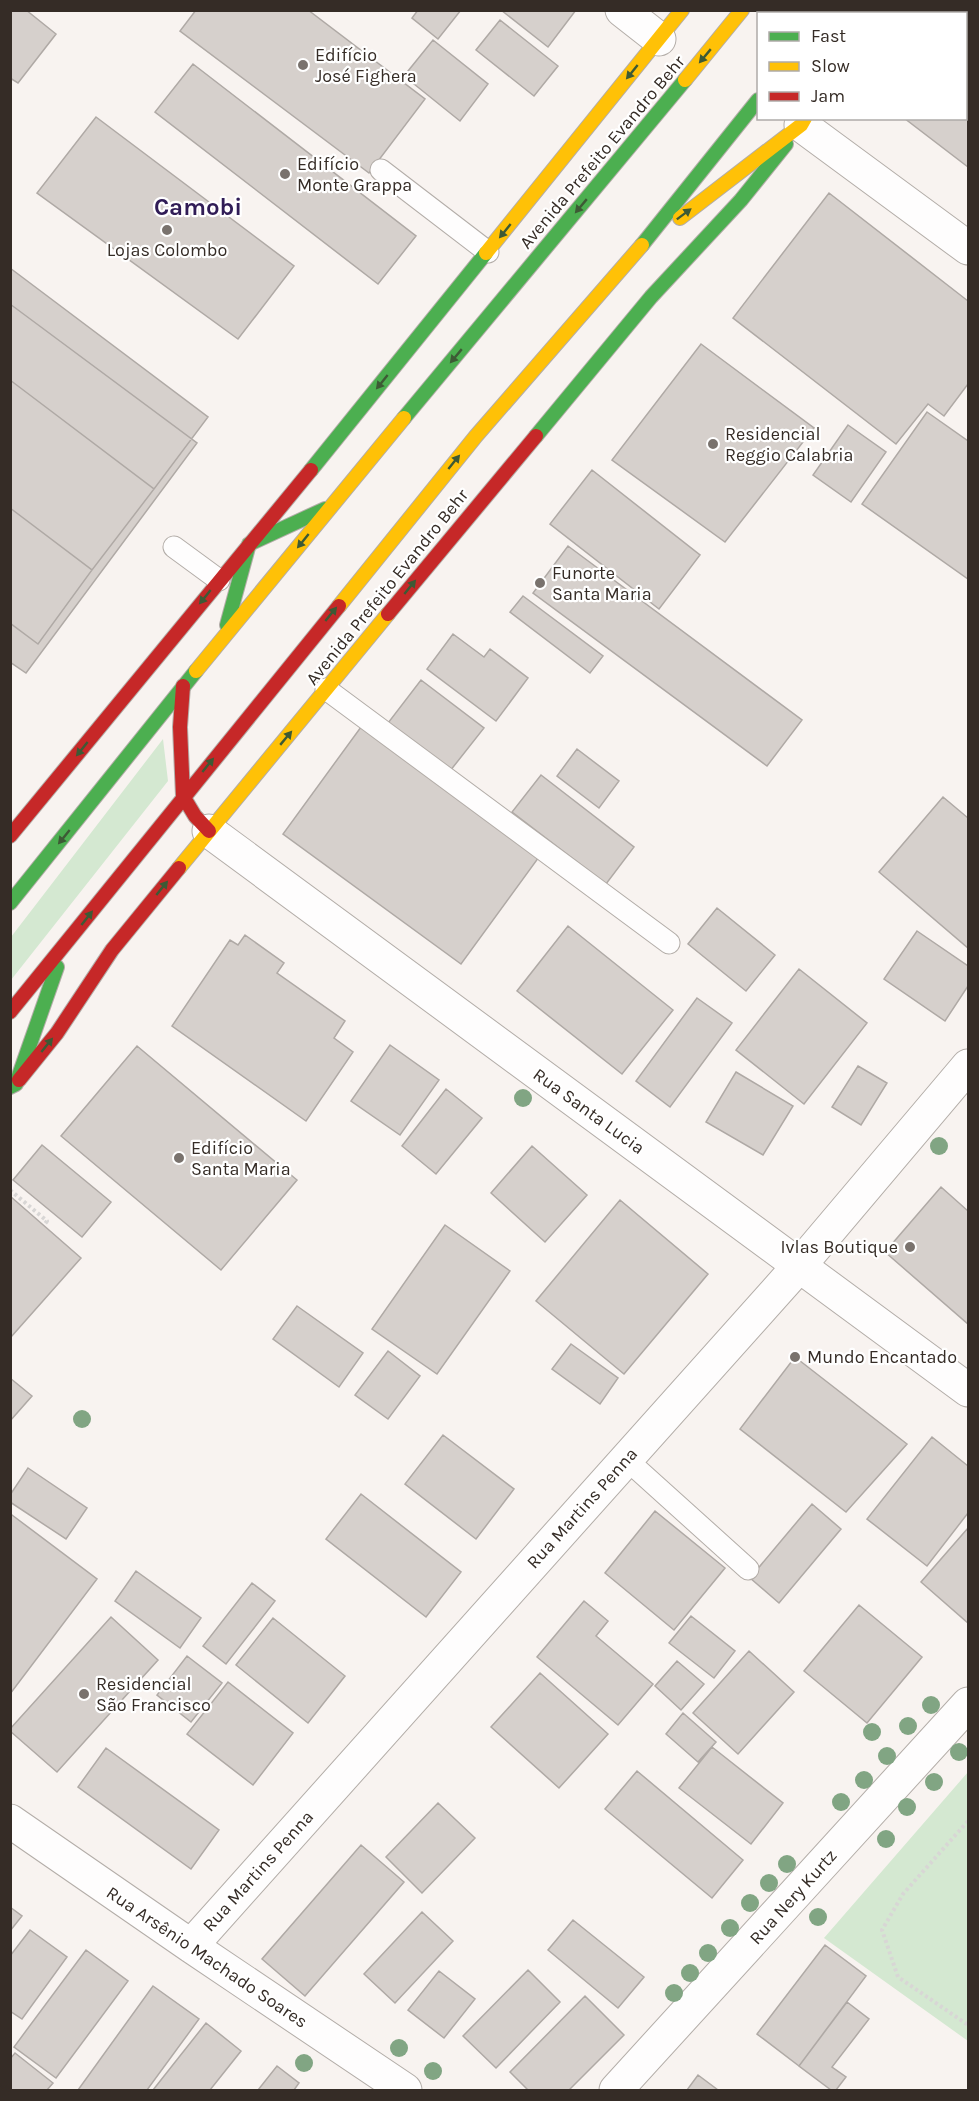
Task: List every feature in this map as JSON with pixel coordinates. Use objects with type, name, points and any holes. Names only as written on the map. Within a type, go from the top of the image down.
[{"type":"main road","name":"Avenida Prefeito Evandro Behr","points":[[10,836],[488,252],[682,10]]},
{"type":"main road","name":"Avenida Prefeito Evandro Behr","points":[[10,903],[223,637],[742,10]]},
{"type":"main road","name":"Avenida Prefeito Evandro Behr","points":[[10,1012],[476,436],[638,250],[757,102]]},
{"type":"main road","name":"Avenida Prefeito Evandro Behr","points":[[12,1087],[57,1033],[112,950],[209,831],[651,297],[741,200],[804,121]]},
{"type":"main road","points":[[638,250],[804,121]]},
{"type":"main road","points":[[223,637],[249,544],[332,506]]},
{"type":"main road","points":[[183,686],[180,727],[183,796],[195,816],[209,831]]},
{"type":"main road","points":[[12,1087],[64,947]]},
{"type":"street","points":[[622,10],[658,39]]},
{"type":"street","points":[[804,121],[969,248]]},
{"type":"street","name":"Rua Santa Lucia","points":[[209,831],[969,1390]]},
{"type":"street","name":"Rua Martins Penna","points":[[191,1946],[799,1266],[969,1066]]},
{"type":"street","name":"Rua Nery Kurtz","points":[[616,2091],[969,1704]]},
{"type":"street","name":"Rua Arsênio Machado Soares","points":[[10,1821],[405,2091]]},
{"type":"lane","points":[[381,170],[488,252]]},
{"type":"lane","points":[[174,547],[219,580]]},
{"type":"lane","points":[[326,689],[669,943]]},
{"type":"lane","points":[[626,1459],[748,1569]]},
{"type":"path","points":[[10,1190],[47,1221],[44,1225]]},
{"type":"path","points":[[969,1821],[903,1894],[882,1930],[898,1977],[969,2025]]},
{"type":"green space","points":[[163,739],[168,781],[11,980],[11,937]]},
{"type":"green space","points":[[968,1772],[968,2041],[824,1938]]},
{"type":"building","points":[[10,10],[26,10],[56,34],[18,83],[10,78]]},
{"type":"building","name":"Edifício José Fighera","points":[[196,10],[308,10],[425,99],[369,173],[180,31]]},
{"type":"building","points":[[418,10],[461,10],[438,39],[412,18]]},
{"type":"building","points":[[501,10],[576,10],[548,47]]},
{"type":"building","points":[[500,20],[558,66],[534,96],[476,50]]},
{"type":"building","points":[[433,40],[488,84],[460,121],[404,76]]},
{"type":"building","name":"Edifício Monte Grappa","points":[[193,64],[416,236],[378,284],[155,112]]},
{"type":"building","points":[[967,87],[968,88],[968,167],[907,120],[967,120]]},
{"type":"building","name":"Lojas Colombo","points":[[96,117],[294,266],[238,339],[37,193]]},
{"type":"building","points":[[829,193],[968,301],[968,384],[944,416],[928,404],[896,444],[733,318]]},
{"type":"building","points":[[10,268],[208,417],[154,489],[10,380]]},
{"type":"building","points":[[10,304],[197,443],[26,673],[10,662]]},
{"type":"building","name":"Residencial Reggio Calabria","points":[[701,344],[814,428],[725,542],[612,460]]},
{"type":"building","points":[[10,380],[154,489],[92,570],[10,508]]},
{"type":"building","points":[[927,412],[968,441],[968,579],[862,504]]},
{"type":"building","points":[[848,425],[886,452],[851,502],[813,475]]},
{"type":"building","points":[[592,470],[700,555],[659,609],[550,524]]},
{"type":"building","points":[[10,508],[92,570],[38,644],[10,623]]},
{"type":"building","points":[[568,546],[802,720],[767,766],[533,593]]},
{"type":"building","points":[[523,596],[603,656],[590,673],[510,612]]},
{"type":"building","points":[[453,634],[484,657],[490,649],[528,678],[496,721],[427,669]]},
{"type":"building","points":[[421,680],[484,728],[450,771],[388,723]]},
{"type":"building","points":[[361,727],[539,857],[461,964],[283,834]]},
{"type":"building","points":[[577,749],[619,781],[599,808],[557,776]]},
{"type":"building","points":[[541,775],[634,847],[606,884],[512,812]]},
{"type":"building","points":[[943,797],[968,818],[968,948],[879,872]]},
{"type":"building","points":[[717,908],[775,955],[746,991],[688,944]]},
{"type":"building","points":[[568,926],[673,1010],[622,1074],[517,991]]},
{"type":"building","points":[[917,931],[968,966],[968,986],[945,1021],[884,979]]},
{"type":"building","points":[[245,935],[284,963],[277,973],[345,1021],[334,1038],[353,1052],[306,1121],[172,1026],[230,940],[238,945]]},
{"type":"building","points":[[799,969],[867,1023],[804,1104],[736,1050]]},
{"type":"building","points":[[697,998],[732,1023],[670,1107],[636,1081]]},
{"type":"building","points":[[390,1045],[439,1080],[400,1135],[351,1101]]},
{"type":"building","name":"Edifício Santa Maria","points":[[137,1046],[297,1180],[221,1270],[61,1136]]},
{"type":"building","points":[[858,1066],[887,1083],[861,1125],[832,1107]]},
{"type":"building","points":[[736,1072],[793,1106],[763,1155],[706,1122]]},
{"type":"building","points":[[446,1089],[482,1118],[436,1174],[402,1146]]},
{"type":"building","points":[[42,1145],[111,1202],[82,1237],[13,1180]]},
{"type":"building","points":[[532,1146],[587,1195],[545,1242],[491,1193]]},
{"type":"building","points":[[941,1187],[968,1211],[968,1324],[885,1252]]},
{"type":"building","points":[[10,1196],[81,1258],[11,1337],[10,1337]]},
{"type":"building","points":[[620,1200],[708,1274],[624,1374],[536,1301]]},
{"type":"building","points":[[445,1225],[510,1271],[437,1374],[372,1329]]},
{"type":"building","points":[[297,1306],[363,1353],[339,1387],[273,1339]]},
{"type":"building","points":[[571,1344],[618,1378],[600,1404],[552,1369]]},
{"type":"building","points":[[388,1351],[420,1376],[388,1419],[355,1395]]},
{"type":"building","points":[[795,1357],[907,1444],[846,1512],[740,1429]]},
{"type":"building","points":[[10,1378],[32,1396],[10,1421]]},
{"type":"building","points":[[443,1435],[514,1489],[476,1539],[405,1484]]},
{"type":"building","points":[[932,1437],[968,1466],[968,1513],[927,1566],[867,1519]]},
{"type":"building","points":[[28,1468],[87,1508],[66,1539],[10,1502],[10,1495]]},
{"type":"building","points":[[361,1494],[461,1572],[426,1617],[326,1539]]},
{"type":"building","points":[[812,1504],[841,1529],[779,1603],[750,1578]]},
{"type":"building","points":[[655,1511],[725,1568],[674,1630],[605,1573]]},
{"type":"building","points":[[12,1515],[97,1579],[10,1694],[10,1517]]},
{"type":"building","points":[[968,1528],[968,1623],[921,1582]]},
{"type":"building","points":[[136,1571],[201,1618],[180,1648],[115,1601]]},
{"type":"building","points":[[252,1583],[275,1601],[226,1664],[203,1646]]},
{"type":"building","points":[[584,1601],[608,1621],[596,1636],[653,1684],[618,1725],[537,1657]]},
{"type":"building","points":[[859,1605],[922,1657],[867,1723],[804,1671]]},
{"type":"building","points":[[691,1616],[735,1651],[714,1678],[669,1643]]},
{"type":"building","name":"Residencial São Francisco","points":[[111,1617],[158,1660],[57,1772],[10,1729]]},
{"type":"building","points":[[273,1618],[345,1676],[308,1723],[236,1665]]},
{"type":"building","points":[[749,1651],[794,1692],[738,1754],[693,1713]]},
{"type":"building","points":[[187,1656],[222,1683],[191,1722],[157,1695]]},
{"type":"building","points":[[677,1661],[704,1684],[681,1710],[655,1686]]},
{"type":"building","points":[[540,1673],[608,1734],[559,1788],[491,1727]]},
{"type":"building","points":[[228,1682],[293,1733],[253,1785],[187,1734]]},
{"type":"building","points":[[683,1713],[716,1742],[698,1762],[666,1734]]},
{"type":"building","points":[[712,1747],[783,1803],[751,1844],[679,1788]]},
{"type":"building","points":[[106,1748],[219,1830],[191,1869],[78,1787]]},
{"type":"building","points":[[637,1771],[743,1860],[712,1898],[605,1809]]},
{"type":"building","points":[[438,1803],[475,1838],[422,1893],[386,1857]]},
{"type":"building","points":[[361,1845],[404,1882],[305,1996],[262,1959]]},
{"type":"building","points":[[10,1907],[22,1916],[10,1931]]},
{"type":"building","points":[[422,1912],[453,1941],[395,2003],[364,1974]]},
{"type":"building","points":[[573,1920],[644,1977],[618,2008],[548,1950]]},
{"type":"building","points":[[30,1930],[67,1957],[22,2019],[10,2011],[10,1956]]},
{"type":"building","points":[[825,1945],[866,1976],[799,2066],[757,2034]]},
{"type":"building","points":[[86,1950],[128,1981],[56,2078],[14,2047]]},
{"type":"building","points":[[528,1970],[560,2002],[496,2068],[463,2036]]},
{"type":"building","points":[[439,1971],[475,1999],[444,2038],[408,2010]]},
{"type":"building","points":[[153,1986],[199,2019],[147,2090],[78,2090]]},
{"type":"building","points":[[585,1996],[624,2035],[569,2090],[528,2090],[510,2072]]},
{"type":"building","points":[[847,2002],[869,2019],[832,2067],[846,2077],[836,2090],[831,2090],[799,2066]]},
{"type":"building","points":[[206,2023],[241,2051],[210,2090],[153,2090]]},
{"type":"building","points":[[15,2053],[53,2083],[47,2090],[10,2090],[10,2059]]},
{"type":"building","points":[[277,2066],[299,2083],[294,2090],[258,2090]]},
{"type":"building","points":[[698,2075],[718,2090],[687,2090]]},
{"type":"traffic: fast","points":[[404,418],[685,80]]},
{"type":"traffic: fast","points":[[642,245],[757,101]]},
{"type":"traffic: fast","points":[[536,436],[651,297],[741,200],[786,144]]},
{"type":"traffic: fast","points":[[311,470],[486,253]]},
{"type":"traffic: fast","points":[[227,625],[249,544],[325,509]]},
{"type":"traffic: fast","points":[[10,903],[196,671]]},
{"type":"traffic: fast","points":[[10,1087],[16,1084],[57,967]]},
{"type":"traffic: slow","points":[[486,253],[682,10]]},
{"type":"traffic: slow","points":[[685,80],[742,10]]},
{"type":"traffic: slow","points":[[680,218],[801,125],[804,120]]},
{"type":"traffic: slow","points":[[339,606],[476,436],[642,245]]},
{"type":"traffic: slow","points":[[196,671],[404,418]]},
{"type":"traffic: slow","points":[[179,868],[388,614]]},
{"type":"traffic: jam","points":[[388,614],[536,436]]},
{"type":"traffic: jam","points":[[10,836],[311,470]]},
{"type":"traffic: jam","points":[[10,1012],[339,606]]},
{"type":"traffic: jam","points":[[183,686],[180,727],[183,796],[195,816],[209,831]]},
{"type":"traffic: jam","points":[[19,1080],[57,1033],[112,950],[179,868]]},
{"type":"place","name":"Edifício José Fighera","points":[[303,65]]},
{"type":"place","name":"Edifício Monte Grappa","points":[[285,174]]},
{"type":"place","name":"Lojas Colombo","points":[[167,230]]},
{"type":"place","name":"Residencial Reggio Calabria","points":[[713,444]]},
{"type":"place","name":"Funorte Santa Maria","points":[[540,583]]},
{"type":"place","name":"Edifício Santa Maria","points":[[179,1158]]},
{"type":"place","name":"Ivlas Boutique","points":[[910,1247]]},
{"type":"place","name":"Mundo Encantado","points":[[795,1357]]},
{"type":"place","name":"Residencial São Francisco","points":[[84,1694]]},
{"type":"district","name":"Camobi","points":[[198,207]]}]
